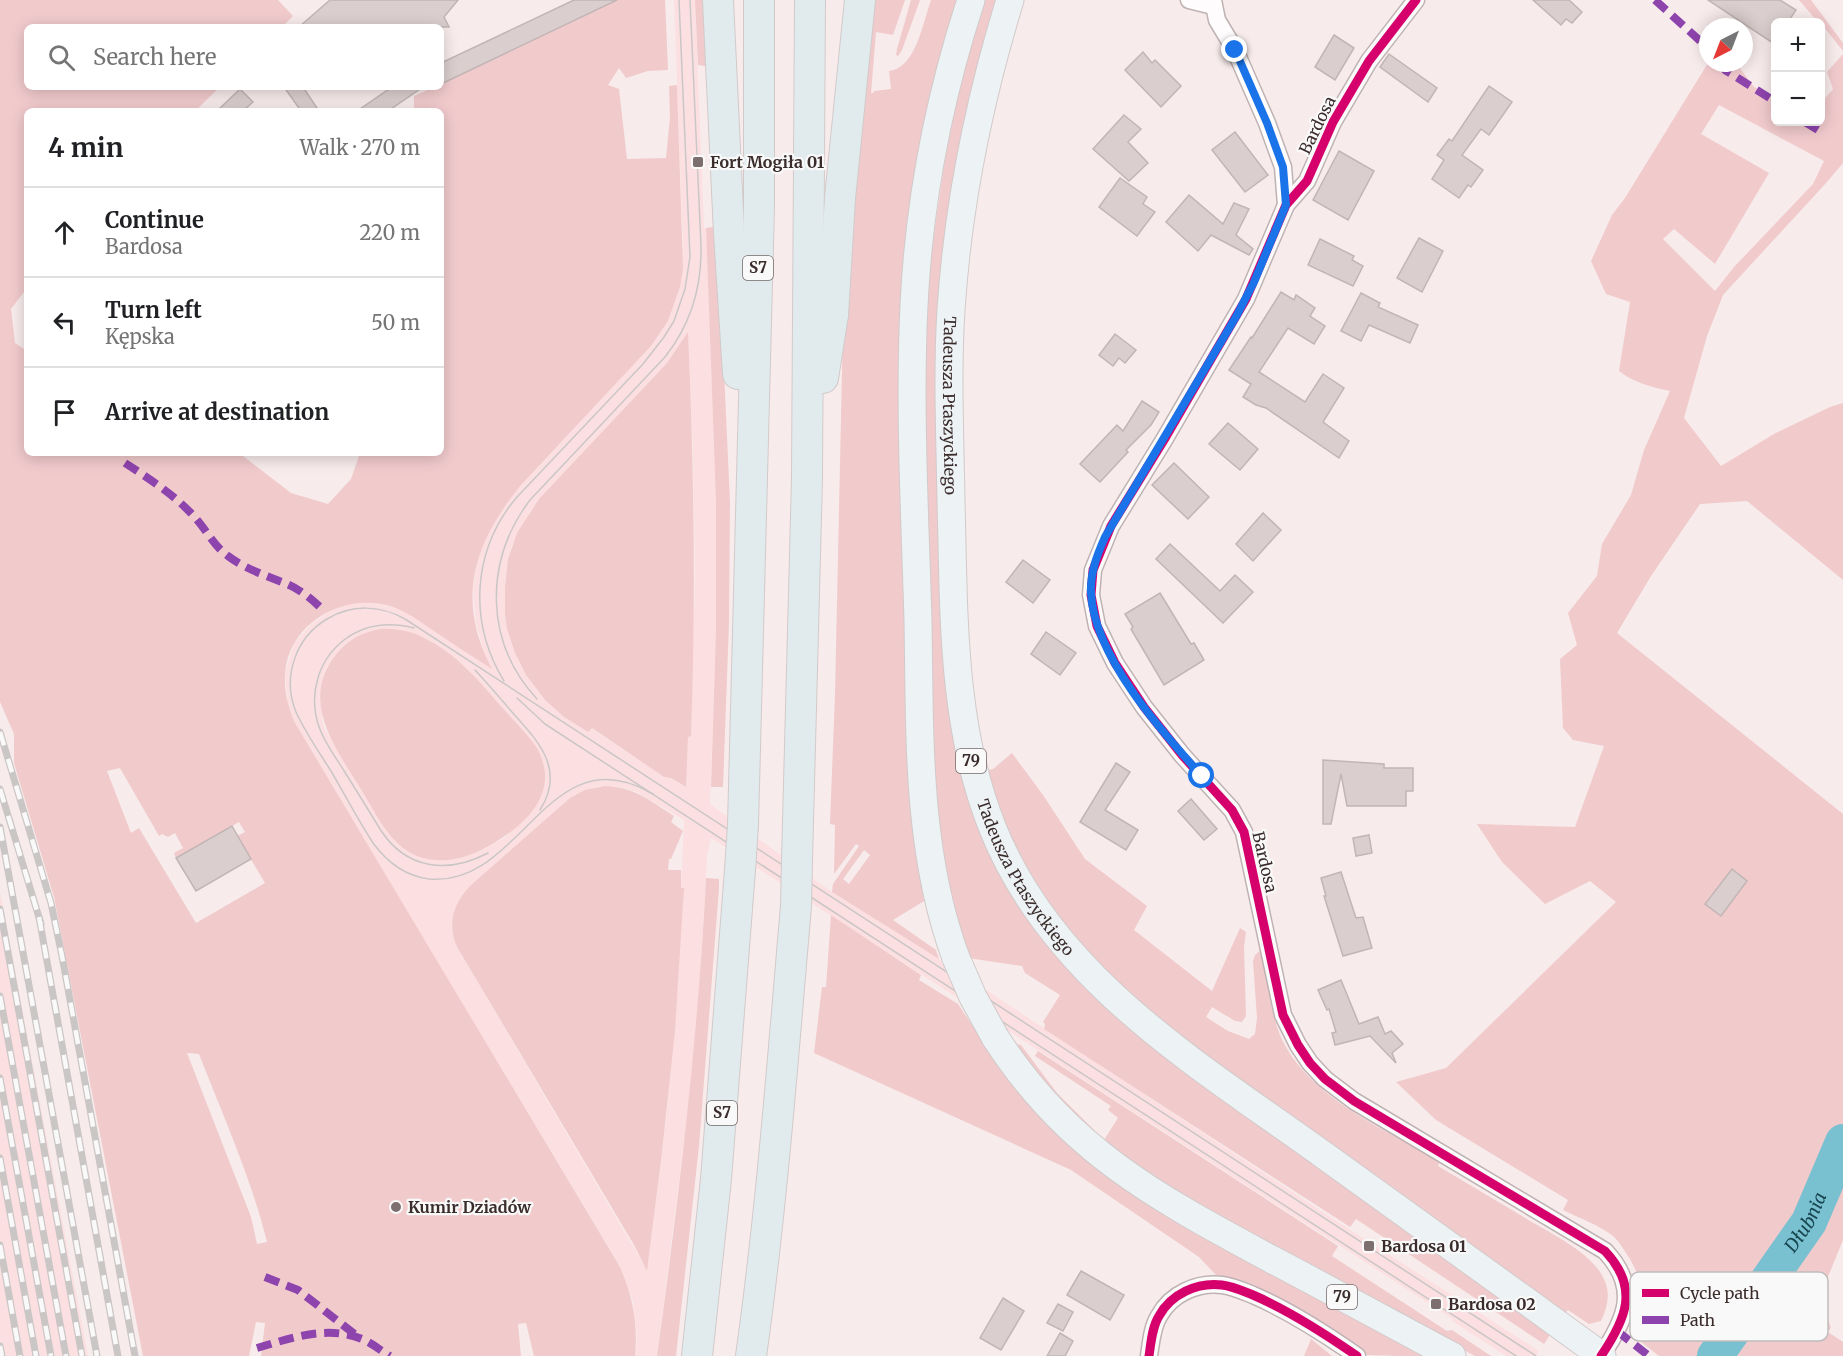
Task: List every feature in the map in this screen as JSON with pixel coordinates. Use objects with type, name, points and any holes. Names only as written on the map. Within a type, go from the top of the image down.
[{"type":"highway","points":[[718,0],[731,266],[751,536]]},
{"type":"highway","name":"S7","points":[[697,1356],[716,1179],[744,825],[759,206],[759,0]]},
{"type":"highway","points":[[751,1356],[778,1122],[796,906],[807,478],[810,0]]},
{"type":"highway","points":[[807,478],[833,315],[840,198],[860,0]]},
{"type":"main road","name":"79","points":[[971,0],[945,96],[929,171],[917,266],[913,345],[915,518],[923,797],[933,880],[947,935],[973,997],[995,1037],[1032,1090],[1087,1145],[1168,1202],[1452,1356]]},
{"type":"main road","name":"Tadeusza Ptaszyckiego","points":[[1010,0],[982,96],[962,201],[952,301],[949,374],[954,618],[959,683],[972,764],[994,831],[1022,886],[1043,918],[1076,960],[1129,1011],[1193,1061],[1601,1356]]},
{"type":"street","points":[[1189,0],[1213,3],[1217,20],[1235,50],[1267,123],[1283,167],[1286,205]]},
{"type":"street","name":"Bardosa","points":[[1416,0],[1369,61],[1333,122],[1307,181],[1286,205],[1254,282],[1237,315],[1105,537],[1096,560],[1091,595],[1097,626],[1119,670],[1144,707],[1182,755],[1232,810],[1244,832],[1283,1014],[1298,1045],[1325,1079],[1339,1091],[1379,1117],[1594,1243],[1613,1259],[1627,1292],[1626,1301],[1622,1321],[1601,1356]]},
{"type":"street","points":[[1149,1356],[1155,1324],[1163,1309],[1176,1297],[1195,1287],[1209,1284],[1224,1285],[1263,1300],[1312,1326],[1357,1356]]},
{"type":"shaded area","points":[[0,0],[278,0],[293,16],[285,24],[24,24],[24,90],[217,90],[198,108],[24,108],[24,292],[11,309],[15,343],[24,349],[24,456],[243,456],[291,493],[328,504],[351,479],[359,456],[444,456],[444,108],[414,108],[414,96],[427,90],[444,90],[444,83],[616,0],[665,0],[668,70],[648,71],[626,78],[619,68],[608,85],[619,89],[627,159],[666,158],[670,117],[669,86],[677,85],[683,269],[680,287],[668,321],[651,346],[521,485],[491,528],[481,550],[475,572],[473,595],[474,619],[492,669],[408,614],[390,606],[372,603],[337,608],[307,626],[296,640],[288,656],[285,674],[287,699],[295,723],[620,1267],[634,1311],[635,1356],[534,1356],[526,1323],[518,1324],[521,1356],[261,1356],[265,1323],[256,1322],[249,1356],[143,1356],[54,897],[14,763],[14,734],[0,702]],"holes":[[[120,768],[159,836],[162,834],[168,837],[175,833],[183,848],[174,853],[176,858],[239,822],[245,832],[237,836],[265,883],[196,923],[139,828],[131,833],[107,771]],[[187,1053],[199,1054],[245,1170],[267,1242],[257,1244],[251,1217]]]},
{"type":"shaded area","points":[[674,0],[695,0],[716,502],[716,628],[710,804],[832,892],[939,959],[1539,1351],[1536,1356],[1506,1356],[1452,1321],[1453,1319],[711,838],[707,856],[700,983],[691,1086],[657,1356],[635,1356],[637,1337],[633,1301],[620,1267],[294,723],[288,708],[285,672],[294,644],[309,626],[330,611],[362,602],[400,609],[485,656],[476,624],[473,590],[477,561],[488,531],[521,485],[651,346],[668,321],[680,287],[683,247]],"holes":[[[688,333],[695,574],[691,736],[688,736],[685,787],[671,778],[664,777],[591,728],[588,732],[564,717],[545,700],[526,675],[515,653],[507,629],[505,602],[506,573],[512,545],[532,509],[667,363]],[[400,629],[429,640],[467,668],[529,739],[545,773],[541,796],[528,816],[504,838],[464,857],[453,859],[427,859],[409,852],[395,841],[325,729],[322,719],[320,698],[323,677],[327,667],[343,646],[352,639]],[[594,787],[620,787],[635,791],[684,820],[681,888],[683,888],[667,1111],[647,1270],[457,947],[452,932],[452,919]]]},
{"type":"shaded area","points":[[695,0],[707,0],[730,502],[729,623],[723,787],[711,787],[716,628],[716,502],[706,228],[713,227],[706,66],[698,65]]},
{"type":"shaded area","points":[[874,0],[905,0],[893,35],[876,32],[871,93],[891,89],[889,71],[906,62],[912,53],[931,0],[959,0],[929,111],[914,832],[924,901],[893,920],[936,950],[939,959],[832,892],[833,884],[859,846],[856,844],[834,874],[835,825],[830,824],[843,325],[852,204]],"holes":[[[864,850],[870,855],[849,884],[843,879]]]},
{"type":"shaded area","points":[[911,0],[920,0],[898,56],[896,55],[897,49]]},
{"type":"shaded area","points":[[984,0],[998,0],[987,34],[941,561],[998,867],[1022,912],[1076,978],[1551,1333],[1544,1344],[1356,1219],[1350,1227],[1044,1029],[1043,1022],[1060,995],[1025,973],[1022,966],[968,958],[944,878],[934,782],[925,340],[928,275],[949,132]]},
{"type":"shaded area","points":[[1799,0],[1811,0],[1824,18],[1815,18]]},
{"type":"shaded area","points":[[1825,19],[1843,43],[1843,51],[1825,28]]},
{"type":"shaded area","points":[[1843,54],[1843,163],[1723,295],[1707,336],[1684,418],[1721,466],[1774,434],[1843,403],[1843,580],[1747,501],[1700,504],[1651,576],[1617,633],[1843,814],[1843,1240],[1828,1277],[1828,1272],[1637,1272],[1616,1238],[1602,1228],[1563,1210],[1568,1200],[1436,1120],[1396,1082],[1446,1068],[1616,902],[1590,881],[1545,904],[1502,862],[1477,824],[1575,827],[1604,746],[1573,740],[1563,728],[1560,659],[1577,645],[1568,613],[1597,576],[1602,544],[1631,495],[1644,450],[1670,391],[1643,384],[1619,371],[1630,302],[1606,294],[1591,261],[1612,215],[1625,198],[1702,72],[1743,72],[1754,87],[1771,94],[1771,126],[1825,126],[1825,98],[1833,89],[1827,72]],"holes":[[[1719,105],[1824,161],[1813,184],[1734,267],[1715,291],[1663,239],[1674,229],[1715,264],[1769,173],[1701,134]]]},
{"type":"shaded area","points":[[688,332],[694,584],[691,736],[688,737],[686,787],[671,778],[664,777],[592,728],[588,732],[564,717],[545,700],[526,675],[515,653],[507,629],[505,587],[508,559],[517,533],[539,499],[667,363]]},
{"type":"shaded area","points":[[380,629],[417,634],[451,655],[526,734],[540,754],[545,770],[544,785],[530,814],[522,823],[494,843],[467,856],[447,860],[427,859],[407,851],[391,837],[378,819],[326,728],[320,694],[323,677],[332,660],[353,639]]},
{"type":"shaded area","points":[[1012,753],[1085,859],[1147,906],[1134,930],[1212,991],[1240,928],[1246,932],[1244,947],[1246,1016],[1242,1022],[1235,1021],[1212,1007],[1206,1017],[1228,1031],[1249,1039],[1255,1034],[1257,1018],[1253,961],[1255,955],[1262,949],[1276,1025],[1292,1057],[1308,1076],[1328,1094],[1372,1124],[1440,1161],[1438,1166],[1578,1250],[1597,1268],[1607,1288],[1607,1304],[1601,1321],[1589,1324],[1568,1310],[1564,1314],[1170,1029],[1071,940],[1013,847],[984,771],[993,769]]},
{"type":"shaded area","points":[[604,786],[624,789],[649,800],[674,816],[671,822],[683,831],[669,859],[668,870],[681,870],[681,888],[684,888],[675,1031],[647,1271],[634,1245],[457,947],[452,930],[456,907],[470,886],[570,798],[585,790]]},
{"type":"shaded area","points":[[706,878],[719,879],[719,888],[699,1146],[676,1356],[657,1356],[687,1118]]},
{"type":"shaded area","points":[[0,892],[88,1356],[0,1356]]},
{"type":"shaded area","points":[[831,915],[921,975],[919,980],[958,1004],[1010,1082],[1044,1122],[1071,1148],[1107,1176],[1427,1356],[1367,1355],[1345,1338],[1282,1300],[1246,1283],[1216,1275],[1199,1257],[1071,1170],[814,1053],[822,987],[826,987]]},
{"type":"shaded area","points":[[1012,1043],[1021,1045],[1057,1093],[1104,1140],[1118,1118],[1108,1110],[1111,1106],[1035,1056],[1038,1051],[1338,1246],[1332,1256],[1447,1331],[1452,1330],[1491,1356],[1475,1356],[1151,1178],[1083,1126]]},
{"type":"shaded area","points":[[1828,1332],[1843,1342],[1843,1356],[1717,1356],[1716,1341],[1828,1341]]},
{"type":"shaded area","points":[[1311,1339],[1332,1356],[1304,1356]]},
{"type":"shaded area","points":[[1640,1341],[1715,1341],[1704,1356],[1659,1356]]},
{"type":"building","points":[[330,0],[458,0],[444,17],[449,27],[444,27],[444,24],[302,24]]},
{"type":"building","points":[[574,0],[617,0],[444,83],[444,62]]},
{"type":"building","points":[[1533,0],[1569,0],[1582,12],[1572,23],[1566,19],[1561,25]]},
{"type":"building","points":[[1708,0],[1780,0],[1796,10],[1791,18],[1771,18],[1771,42],[1753,30],[1753,18],[1735,18]]},
{"type":"building","points":[[1334,35],[1354,48],[1335,80],[1315,67]]},
{"type":"building","points":[[1143,52],[1152,63],[1155,60],[1181,86],[1161,107],[1125,70]]},
{"type":"building","points":[[1389,54],[1437,88],[1428,102],[1380,67]]},
{"type":"building","points":[[1489,86],[1512,102],[1489,135],[1481,129],[1462,155],[1483,170],[1471,187],[1468,185],[1459,198],[1432,179],[1444,160],[1437,155],[1449,139],[1452,141]]},
{"type":"building","points":[[239,90],[253,102],[246,108],[220,108]]},
{"type":"building","points":[[286,90],[305,90],[317,108],[299,108]]},
{"type":"building","points":[[388,90],[419,90],[392,108],[361,108]]},
{"type":"building","points":[[1124,115],[1141,129],[1128,142],[1148,163],[1129,181],[1093,149]]},
{"type":"building","points":[[1235,132],[1268,175],[1245,192],[1212,150]]},
{"type":"building","points":[[1339,151],[1374,171],[1348,220],[1313,200]]},
{"type":"building","points":[[1120,178],[1147,197],[1143,204],[1155,212],[1137,236],[1099,207]]},
{"type":"building","points":[[1189,195],[1223,224],[1234,203],[1249,209],[1236,235],[1253,249],[1249,255],[1211,235],[1198,251],[1166,222]]},
{"type":"building","points":[[1419,238],[1443,251],[1422,292],[1397,278]]},
{"type":"building","points":[[1320,239],[1354,256],[1352,260],[1363,266],[1353,286],[1308,265]]},
{"type":"building","points":[[1281,292],[1294,300],[1296,295],[1315,308],[1310,316],[1325,326],[1314,344],[1288,328],[1259,372],[1305,402],[1323,374],[1344,388],[1323,422],[1349,441],[1339,458],[1266,408],[1243,397],[1251,384],[1229,370]]},
{"type":"building","points":[[1361,293],[1380,303],[1378,307],[1418,325],[1410,343],[1369,325],[1361,341],[1341,331]]},
{"type":"building","points":[[1115,334],[1136,350],[1125,363],[1119,358],[1113,366],[1099,355]]},
{"type":"building","points":[[1142,401],[1159,412],[1151,425],[1126,450],[1128,452],[1100,482],[1080,464],[1117,425],[1123,431]]},
{"type":"building","points":[[1228,423],[1258,449],[1240,470],[1209,444]]},
{"type":"building","points":[[1174,463],[1209,497],[1188,519],[1152,485]]},
{"type":"building","points":[[1263,513],[1281,530],[1253,561],[1236,544]]},
{"type":"building","points":[[1170,544],[1220,591],[1235,575],[1253,592],[1223,623],[1156,559]]},
{"type":"building","points":[[1023,560],[1050,580],[1033,603],[1006,582]]},
{"type":"building","points":[[1160,593],[1191,644],[1194,643],[1204,660],[1164,685],[1131,629],[1133,627],[1125,614]]},
{"type":"building","points":[[1046,632],[1076,653],[1060,675],[1031,654]]},
{"type":"building","points":[[1323,760],[1384,764],[1384,768],[1413,768],[1413,791],[1406,791],[1406,806],[1347,806],[1341,774],[1331,824],[1323,824]]},
{"type":"building","points":[[1116,763],[1130,772],[1105,810],[1138,830],[1126,850],[1080,822]]},
{"type":"building","points":[[1191,799],[1217,829],[1204,840],[1178,811]]},
{"type":"building","points":[[232,826],[251,859],[196,891],[176,858]]},
{"type":"building","points":[[1369,835],[1372,853],[1356,856],[1353,838]]},
{"type":"building","points":[[1732,869],[1747,881],[1721,916],[1705,904]]},
{"type":"building","points":[[1341,872],[1356,918],[1363,917],[1372,948],[1343,956],[1324,896],[1326,896],[1321,878]]},
{"type":"building","points":[[1341,980],[1359,1024],[1378,1017],[1385,1034],[1391,1031],[1403,1044],[1392,1053],[1396,1063],[1370,1036],[1335,1045],[1332,1033],[1336,1032],[1329,1009],[1327,1010],[1318,990]]},
{"type":"building","points":[[1081,1271],[1124,1295],[1110,1320],[1067,1295]]},
{"type":"building","points":[[1003,1298],[1024,1311],[1001,1350],[980,1338]]},
{"type":"building","points":[[1058,1304],[1073,1312],[1063,1331],[1047,1323]]},
{"type":"building","points":[[1060,1333],[1073,1341],[1065,1356],[1047,1356]]},
{"type":"waterway","name":"Dłubnia","points":[[1774,1272],[1809,1222],[1843,1142]]},
{"type":"waterway","name":"Dłubnia","points":[[1715,1356],[1726,1341]]},
{"type":"tram line","points":[[504,681],[492,658],[480,611],[480,587],[491,540],[502,518],[517,497],[643,364],[664,337],[674,321],[685,289],[690,257],[679,0]]},
{"type":"tram line","points":[[537,699],[520,677],[507,652],[499,627],[496,601],[498,575],[504,549],[515,524],[530,500],[665,357],[682,332],[697,291],[701,246],[690,0]]},
{"type":"tram line","points":[[653,794],[617,780],[587,782],[561,796],[488,861],[461,875],[429,879],[412,875],[391,862],[373,843],[304,727],[296,712],[290,686],[294,660],[299,648],[316,627],[337,614],[366,608],[386,611],[405,619],[1536,1356]]},
{"type":"tram line","points":[[414,628],[396,625],[369,628],[352,635],[335,648],[322,668],[315,691],[319,727],[380,829],[390,843],[402,853],[415,860],[443,865],[458,864],[488,853]]},
{"type":"tram line","points":[[475,670],[531,734],[546,756],[550,781],[540,810]]},
{"type":"tram line","points":[[517,698],[545,724],[1516,1356]]},
{"type":"railway","points":[[0,732],[51,903],[135,1356]]},
{"type":"railway","points":[[0,789],[41,924]]},
{"type":"railway","points":[[0,827],[97,1356]]},
{"type":"railway","points":[[0,909],[82,1356]]},
{"type":"railway","points":[[39,917],[118,1356]]},
{"type":"railway","points":[[0,996],[66,1356]]},
{"type":"railway","points":[[0,1078],[51,1356]]},
{"type":"railway","points":[[0,1158],[36,1356]]},
{"type":"railway","points":[[0,1245],[20,1356]]},
{"type":"railway","points":[[0,1346],[2,1356]]},
{"type":"marked path","points":[[1655,0],[1699,40]]},
{"type":"marked path","points":[[1728,72],[1771,99]]},
{"type":"marked path","points":[[1811,126],[1821,132]]},
{"type":"marked path","points":[[125,463],[182,504],[228,556],[297,589],[324,611]]},
{"type":"marked path","points":[[265,1277],[298,1290],[357,1336]]},
{"type":"marked path","points":[[1617,1331],[1649,1356]]},
{"type":"marked path","points":[[257,1348],[309,1334],[336,1333],[362,1339],[390,1356]]},
{"type":"cycle path","points":[[1416,0],[1369,61],[1333,122],[1307,181],[1286,205],[1246,299],[1111,526],[1093,570],[1091,595],[1097,626],[1115,663],[1144,707],[1182,755],[1232,810],[1244,832],[1283,1015],[1310,1063],[1325,1079],[1354,1101],[1605,1251],[1623,1278],[1626,1304],[1617,1329],[1601,1356]]},
{"type":"cycle path","points":[[1149,1356],[1155,1325],[1164,1308],[1170,1301],[1186,1291],[1203,1285],[1222,1285],[1267,1301],[1307,1323],[1357,1356]]},
{"type":"place","name":"Fort Mogiła 01","points":[[698,162]]},
{"type":"place","name":"Kumir Dziadów","points":[[396,1207]]},
{"type":"place","name":"Bardosa 01","points":[[1369,1246]]},
{"type":"place","name":"Bardosa 02","points":[[1436,1304]]},
{"type":"route","points":[[1202,776],[1144,707],[1115,663],[1097,626],[1091,595],[1093,570],[1105,537],[1209,365],[1246,299],[1286,205],[1283,167],[1267,123],[1235,50]]}]
